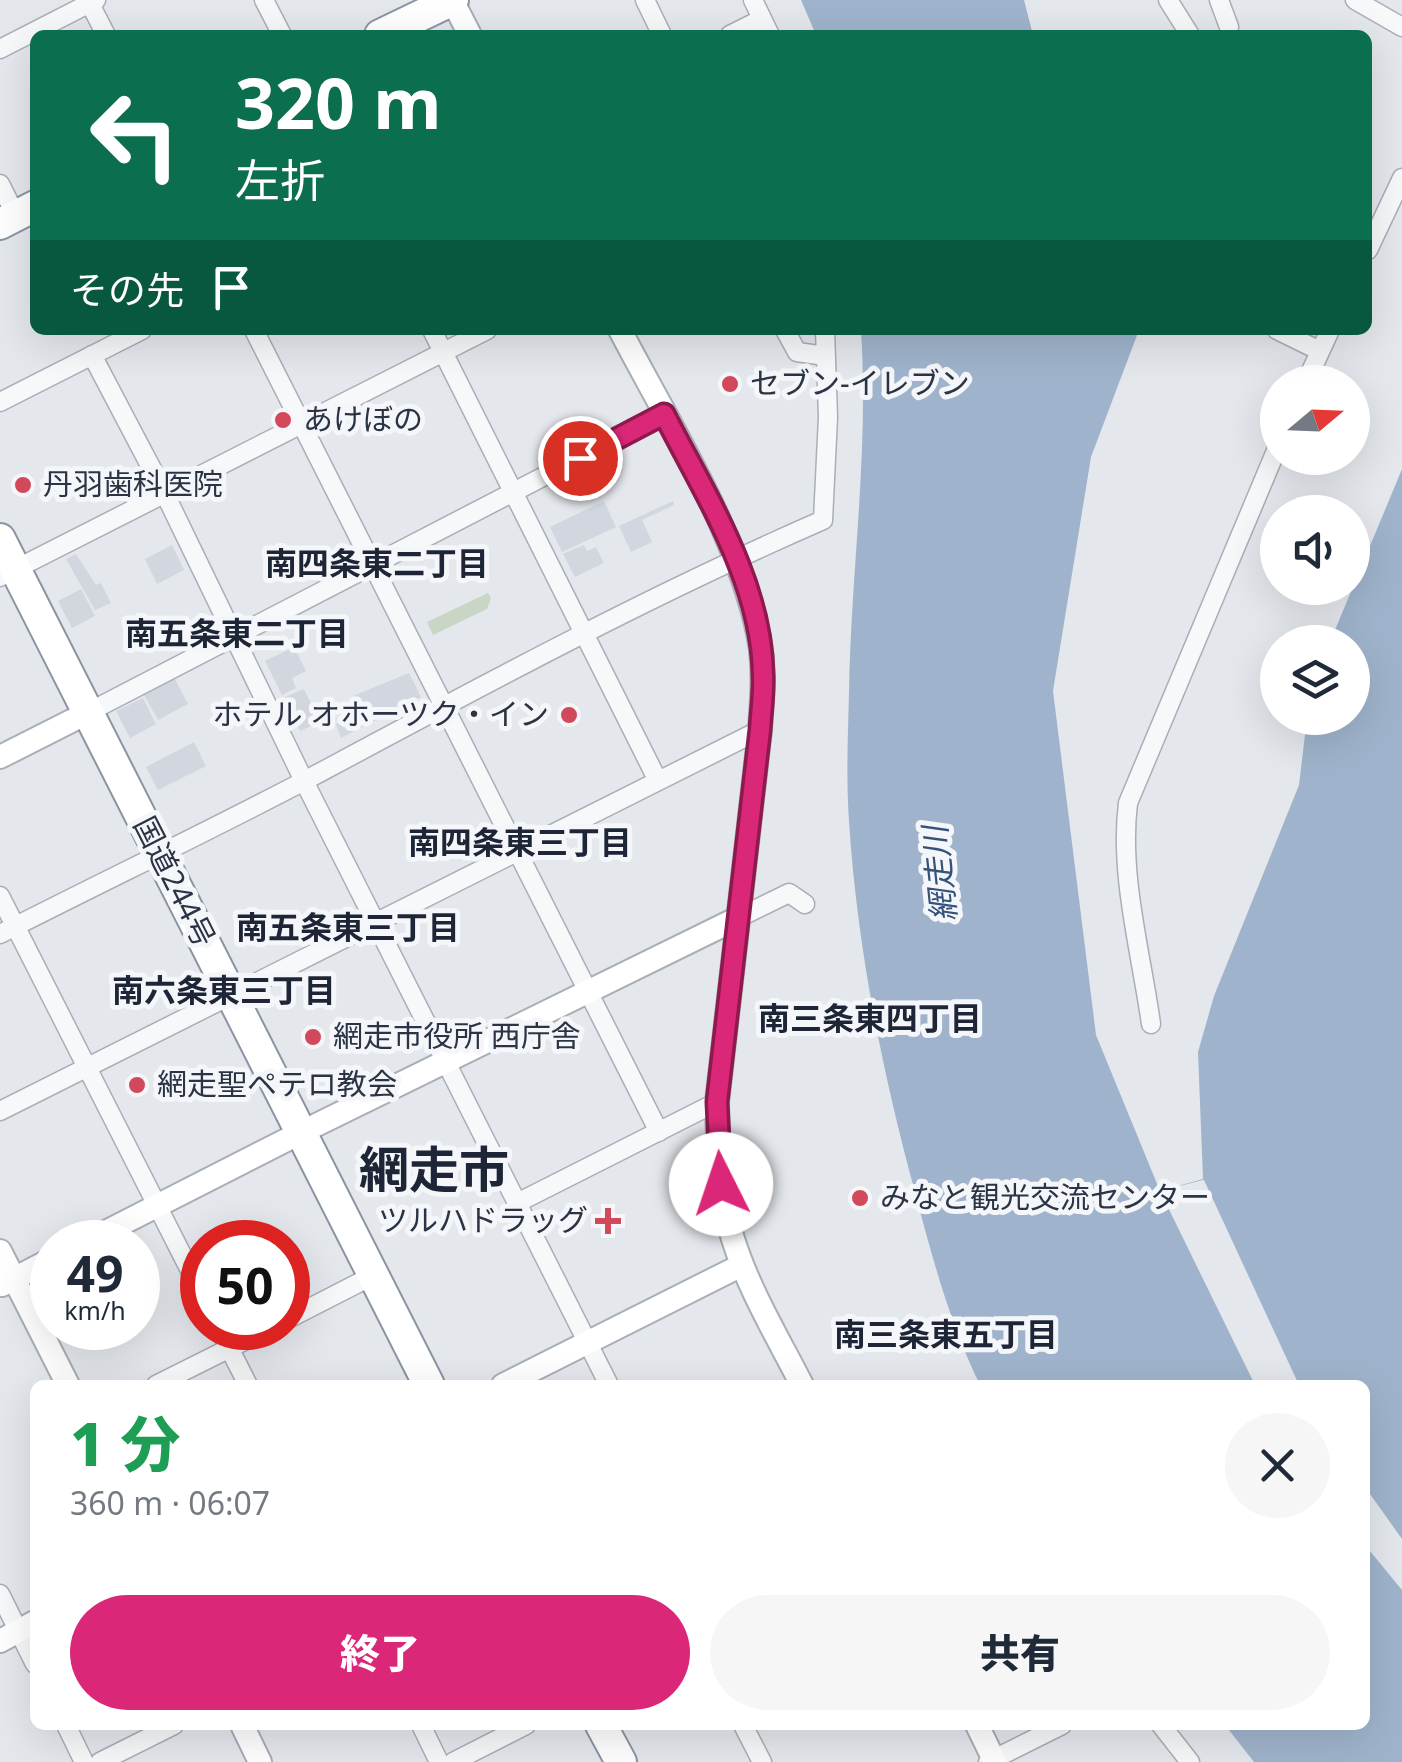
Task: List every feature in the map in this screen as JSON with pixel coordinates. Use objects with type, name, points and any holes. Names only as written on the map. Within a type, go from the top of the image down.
[{"type":"highway","points":[[390,30],[452,0]]},
{"type":"highway","name":"国道244号","points":[[0,539],[8,573],[87,712],[427,1380]]},
{"type":"highway","points":[[604,1730],[620,1762]]},
{"type":"main road","points":[[452,0],[467,30]]},
{"type":"main road","points":[[623,335],[736,558],[760,640],[764,674],[760,730],[717,1102],[721,1184],[742,1264],[800,1380]]},
{"type":"main road","points":[[0,757],[87,712]]},
{"type":"main road","points":[[130,1220],[738,918]]},
{"type":"main road","points":[[0,1252],[7,1282],[65,1380]]},
{"type":"main road","points":[[513,1380],[742,1264]]},
{"type":"main road","points":[[7,1282],[30,1271]]},
{"type":"main road","points":[[244,1730],[260,1762]]},
{"type":"main road","points":[[978,1730],[993,1761]]},
{"type":"street","points":[[264,0],[279,30]]},
{"type":"street","points":[[645,0],[660,30]]},
{"type":"street","points":[[753,0],[766,27]]},
{"type":"street","points":[[1168,0],[1187,30]]},
{"type":"street","points":[[1219,0],[1228,26]]},
{"type":"street","points":[[1355,0],[1402,27]]},
{"type":"street","points":[[36,30],[92,1],[104,30]]},
{"type":"street","points":[[0,49],[30,33]]},
{"type":"street","points":[[1372,242],[1402,178]]},
{"type":"street","points":[[0,184],[17,215]]},
{"type":"street","points":[[0,402],[132,335]]},
{"type":"street","points":[[257,335],[659,1132]]},
{"type":"street","points":[[434,335],[658,781]]},
{"type":"street","points":[[8,573],[478,335]]},
{"type":"street","points":[[788,335],[797,352],[826,356]]},
{"type":"street","points":[[8,930],[304,781],[444,704],[736,558],[822,520],[828,418],[825,335]]},
{"type":"street","points":[[1287,335],[1320,351]]},
{"type":"street","points":[[1314,365],[1328,335]]},
{"type":"street","points":[[92,355],[606,1380]]},
{"type":"street","points":[[87,712],[664,414]]},
{"type":"street","points":[[1152,1024],[1132,896],[1126,835],[1128,803],[1266,475]]},
{"type":"street","points":[[0,1111],[760,730]]},
{"type":"street","points":[[738,918],[790,893],[805,904]]},
{"type":"street","points":[[0,896],[8,930],[87,1067],[180,1250]]},
{"type":"street","points":[[518,1203],[717,1102]]},
{"type":"street","points":[[310,1308],[374,1275]]},
{"type":"street","points":[[166,1380],[226,1350]]},
{"type":"street","points":[[231,1350],[246,1380]]},
{"type":"street","points":[[0,1594],[30,1655]]},
{"type":"street","points":[[68,1730],[84,1762]]},
{"type":"street","points":[[100,1762],[164,1730]]},
{"type":"street","points":[[423,1730],[439,1762]]},
{"type":"street","points":[[453,1762],[516,1730]]},
{"type":"street","points":[[746,1730],[762,1762]]},
{"type":"street","points":[[993,1761],[1052,1730]]},
{"type":"street","points":[[1165,1730],[1190,1762]]},
{"type":"shaded area","points":[[604,501],[616,527],[562,552],[550,527]]},
{"type":"shaded area","points":[[673,501],[674,505],[642,520],[652,542],[631,552],[619,526]]},
{"type":"shaded area","points":[[172,545],[184,570],[157,584],[145,559]]},
{"type":"shaded area","points":[[584,545],[587,551],[596,547],[604,563],[575,577],[563,554]]},
{"type":"shaded area","points":[[76,554],[96,585],[101,583],[111,603],[95,610],[66,559]]},
{"type":"shaded area","points":[[81,589],[95,616],[72,628],[58,601]]},
{"type":"shaded area","points":[[294,647],[306,671],[292,678],[296,688],[282,695],[265,661]]},
{"type":"shaded area","points":[[409,673],[421,697],[341,738],[336,724],[359,711],[353,696]]},
{"type":"shaded area","points":[[175,679],[188,704],[158,720],[144,695]]},
{"type":"shaded area","points":[[304,689],[313,707],[324,702],[331,717],[300,731],[285,697]]},
{"type":"shaded area","points":[[143,698],[156,724],[130,738],[116,711]]},
{"type":"shaded area","points":[[194,742],[206,766],[158,790],[146,767]]},
{"type":"green space","points":[[488,593],[491,598],[487,609],[433,635],[427,622]]},
{"type":"water","points":[[801,0],[1024,0],[1032,30],[814,30]]},
{"type":"water","name":"網走川","points":[[861,335],[1137,335],[1091,457],[1053,691],[1096,1035],[1160,1191],[1203,1179],[1198,1052],[1214,996],[1299,785],[1305,735],[1370,735],[1370,625],[1337,625],[1345,605],[1370,605],[1370,546],[1402,469],[1402,1762],[1254,1762],[1229,1730],[1370,1730],[1370,1380],[978,1380],[960,1338],[928,1241],[892,1101],[865,961],[853,868],[847,756],[863,421]]},
{"type":"pier","points":[[1204,1180],[1297,1380],[1253,1380],[1160,1191]]},
{"type":"pier","points":[[1370,1494],[1402,1539],[1402,1590],[1370,1551]]},
{"type":"place","name":"セブン-イレブン","points":[[730,384]]},
{"type":"place","name":"あけぼの","points":[[283,420]]},
{"type":"place","name":"丹羽歯科医院","points":[[23,485]]},
{"type":"place","name":"ホテル オホーツク・イン","points":[[569,715]]},
{"type":"place","name":"網走市役所 西庁舎","points":[[313,1037]]},
{"type":"place","name":"網走聖ペテロ教会","points":[[137,1085]]},
{"type":"place","name":"みなと観光交流センター","points":[[860,1198]]},
{"type":"place","name":"ツルハドラッグ","points":[[608,1221]]},
{"type":"district","name":"南四条東二丁目","points":[[377,564]]},
{"type":"district","name":"南五条東二丁目","points":[[237,634]]},
{"type":"district","name":"南四条東三丁目","points":[[520,843]]},
{"type":"district","name":"南五条東三丁目","points":[[348,928]]},
{"type":"district","name":"南六条東三丁目","points":[[224,991]]},
{"type":"district","name":"南三条東四丁目","points":[[870,1019]]},
{"type":"district","name":"網走市","points":[[434,1170]]},
{"type":"district","name":"南三条東五丁目","points":[[946,1335]]},
{"type":"route","points":[[580,458],[664,414],[736,558],[760,640],[764,674],[760,730],[717,1102],[721,1184]]}]
